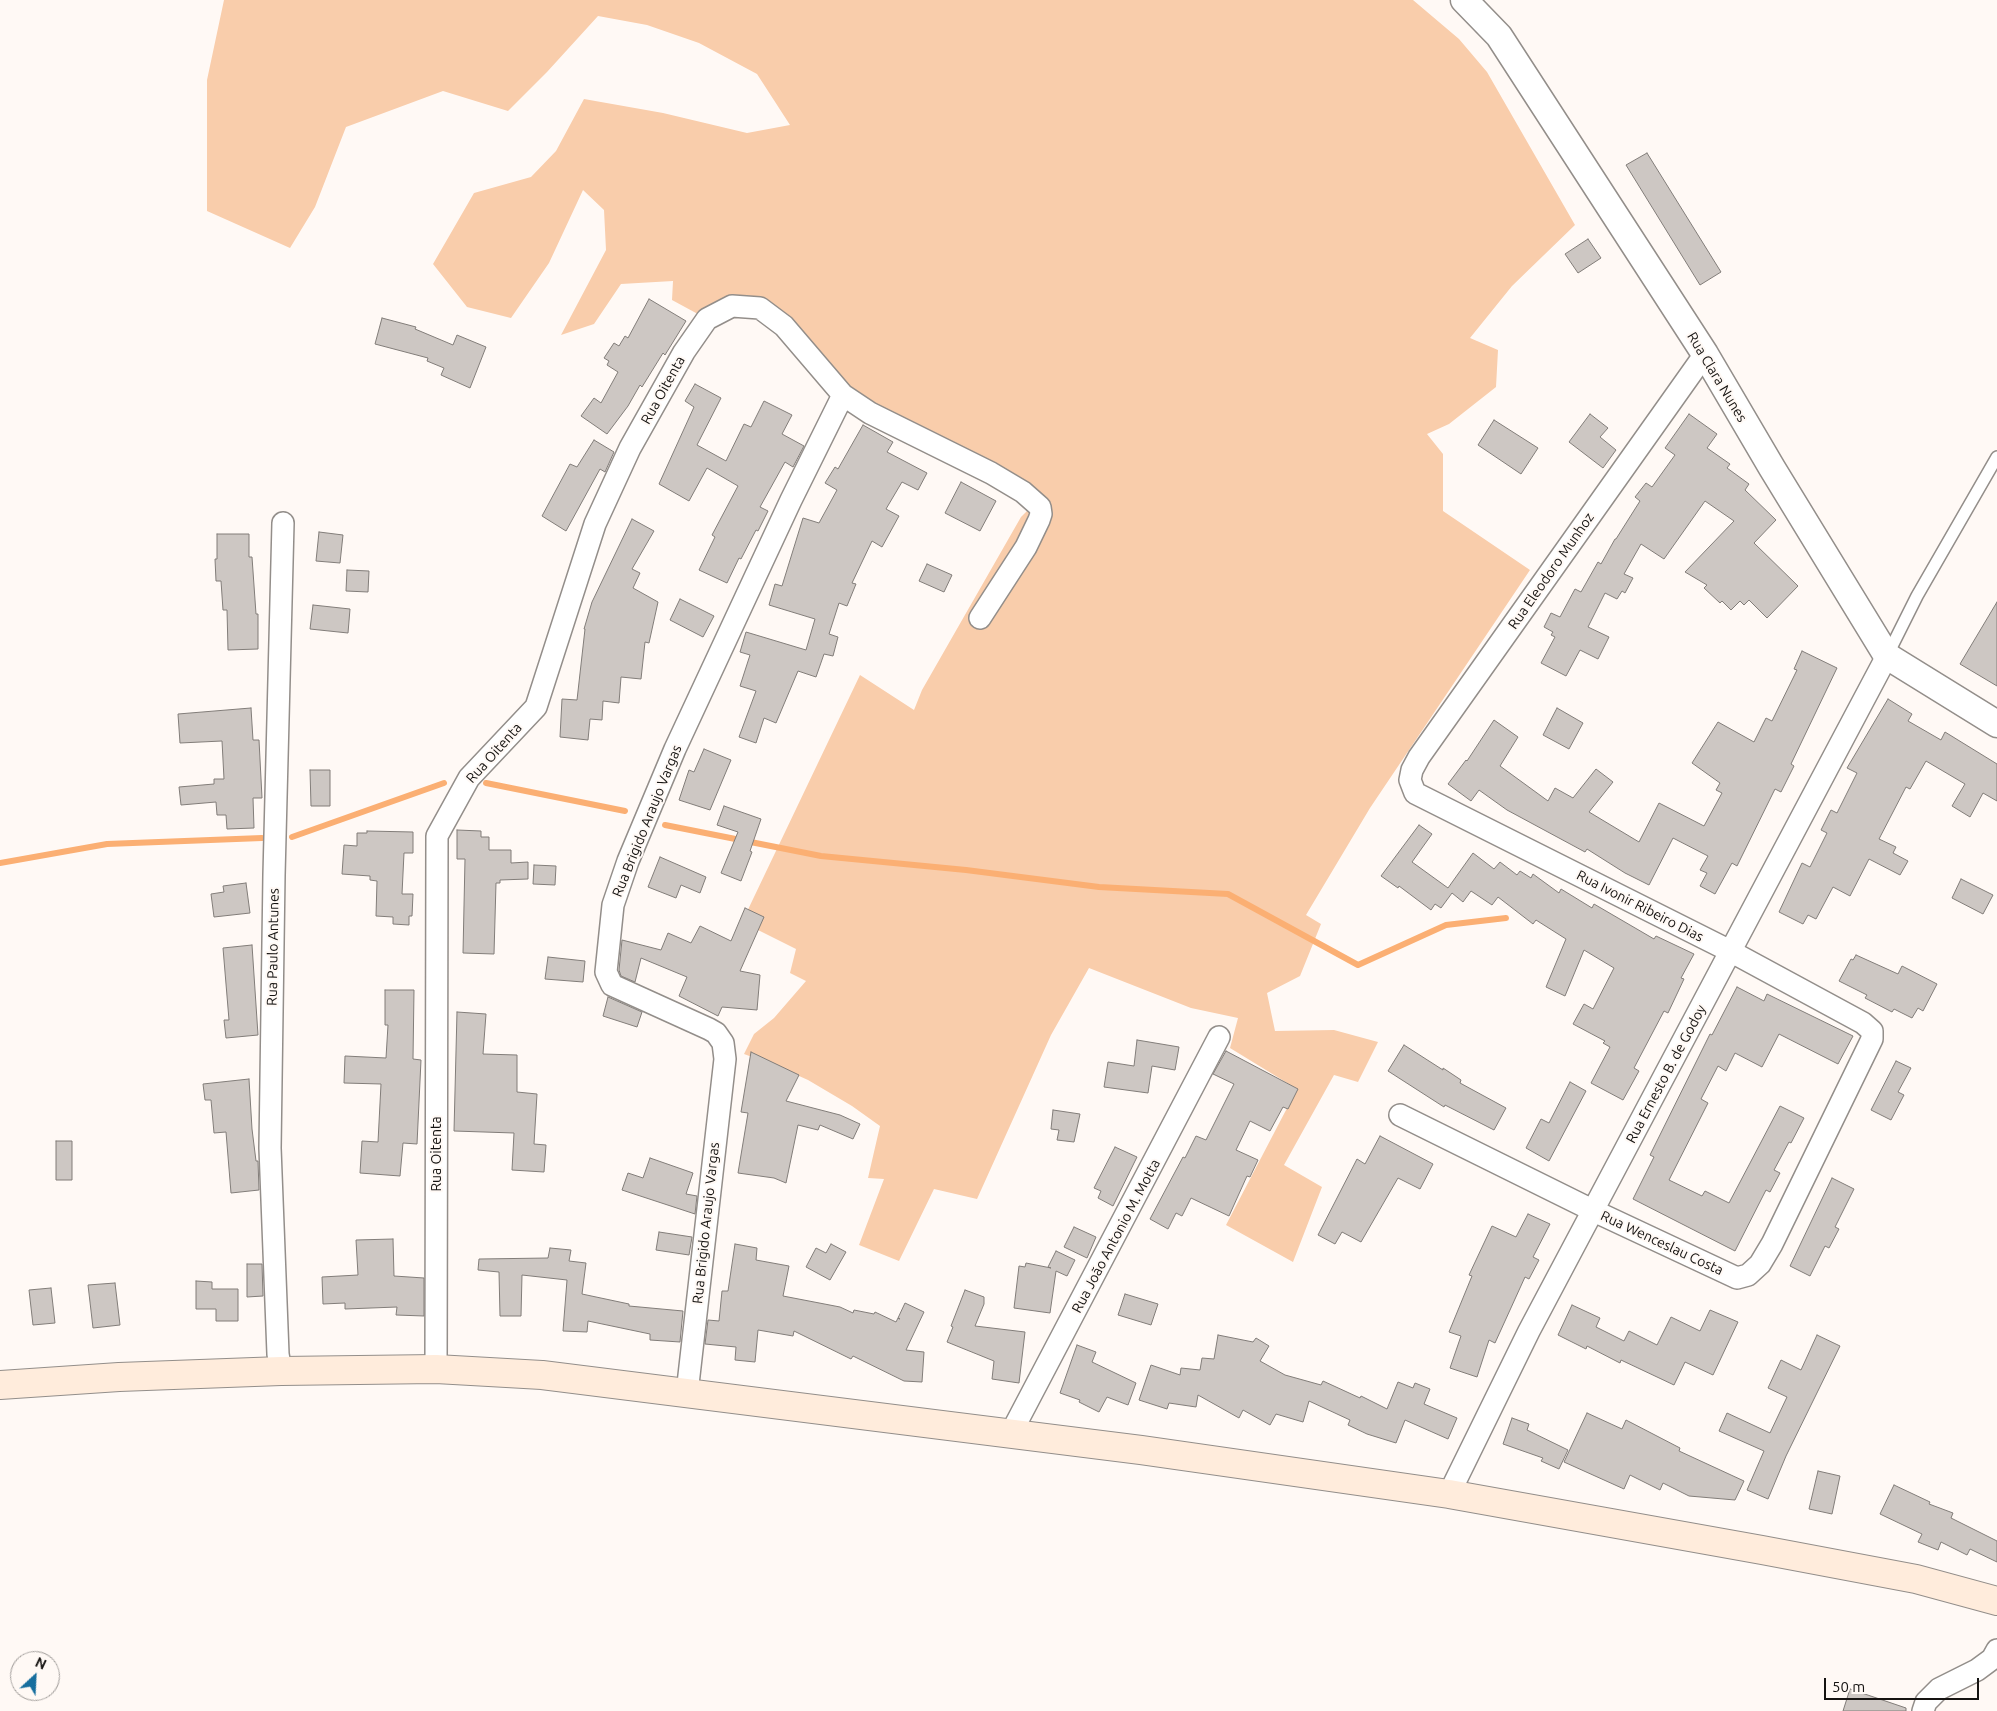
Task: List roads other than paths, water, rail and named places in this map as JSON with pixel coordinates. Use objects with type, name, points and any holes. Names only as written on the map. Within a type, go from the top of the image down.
[{"type":"main road","points":[[0,1385],[119,1377],[281,1371],[436,1369],[542,1375],[1012,1433],[1449,1494],[1868,1570],[1997,1601]]},
{"type":"street","name":"Rua Clara Nunes","points":[[1470,2],[1499,36],[1704,354],[1887,656],[1997,724]]},
{"type":"street","name":"Rua Oitenta","points":[[436,1369],[436,836],[469,778],[536,707],[595,524],[630,448],[684,352],[707,319],[732,306],[760,308],[784,326],[843,395]]},
{"type":"street","name":"Rua Eleodoro Munhoz","points":[[1415,793],[1410,780],[1412,770],[1419,757],[1704,354]]},
{"type":"street","points":[[843,395],[870,413],[992,474],[1023,492],[1040,507],[1041,514],[1039,520],[1026,547],[980,618]]},
{"type":"street","name":"Rua Brigido Araujo Vargas","points":[[687,1393],[725,1059],[723,1043],[716,1033],[709,1029],[612,985],[606,972],[613,905],[628,861],[675,749],[791,500],[843,395]]},
{"type":"street","name":"Rua Paulo Antunes","points":[[281,1371],[278,1354],[270,1148],[274,875],[283,523]]},
{"type":"street","name":"Rua Ernesto B. de Godoy","points":[[1449,1494],[1529,1331],[1887,656]]},
{"type":"street","name":"Rua Ivonir Ribeiro Dias","points":[[1415,793],[1730,951],[1863,1022]]},
{"type":"street","name":"Rua Wenceslau Costa","points":[[1400,1115],[1594,1211],[1737,1278],[1748,1275],[1760,1264],[1772,1244],[1872,1039],[1872,1031],[1863,1022]]},
{"type":"street","name":"Rua João Antonio M. Motta","points":[[1012,1433],[1219,1038]]},
{"type":"street","points":[[1923,1711],[1926,1702],[1939,1689],[1977,1670],[1992,1659],[1997,1650]]},
{"type":"lane","points":[[1887,656],[1917,596],[1997,457]]},
{"type":"waterway","points":[[292,837],[444,783]]},
{"type":"waterway","points":[[486,783],[625,811]]},
{"type":"waterway","points":[[665,825],[821,856],[966,870],[1099,887],[1228,894],[1358,965],[1446,925],[1506,918]]},
{"type":"waterway","points":[[0,863],[107,844],[262,838]]}]
